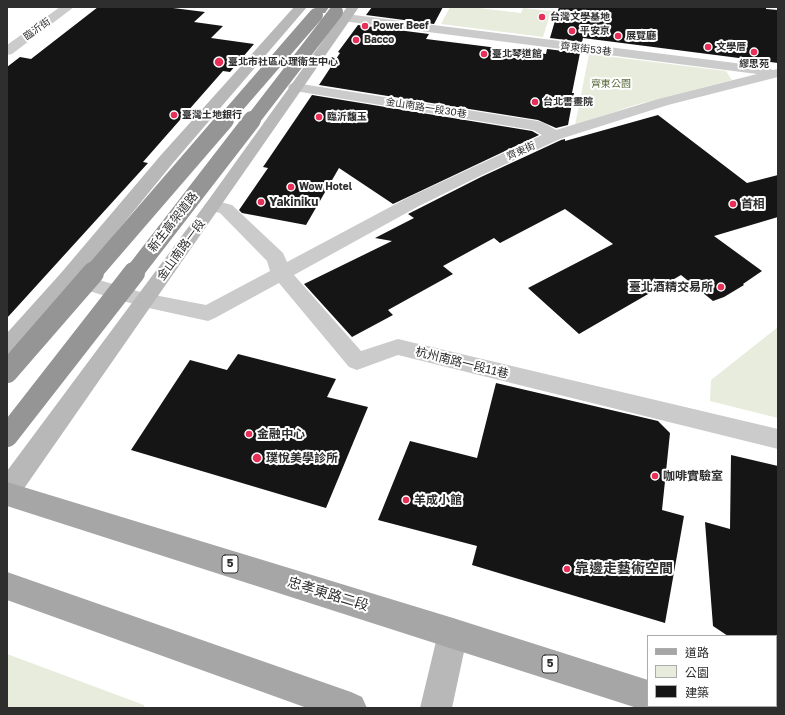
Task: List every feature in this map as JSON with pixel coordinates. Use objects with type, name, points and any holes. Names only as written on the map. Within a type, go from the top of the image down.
[{"type":"highway","points":[[7,372],[336,10]]},
{"type":"highway","name":"新生高架道路","points":[[7,436],[336,10]]},
{"type":"main road","name":"忠孝東路二段","points":[[7,493],[647,696]]},
{"type":"main road","points":[[7,586],[350,708]]},
{"type":"street","name":"臨沂街","points":[[7,51],[68,7]]},
{"type":"street","points":[[7,348],[68,278],[167,159],[301,7]]},
{"type":"street","name":"齊東街53巷","points":[[336,10],[778,73]]},
{"type":"street","name":"金山南路一段","points":[[7,493],[144,300],[213,206],[295,87],[336,10]]},
{"type":"street","name":"齊東街","points":[[68,278],[144,300],[208,313],[282,272],[440,189],[554,136],[664,102],[778,73]]},
{"type":"street","name":"金山南路一段30巷","points":[[295,87],[538,126],[554,136]]},
{"type":"street","name":"杭州南路一段11巷","points":[[213,206],[226,209],[276,258],[282,272],[357,360],[398,347],[778,439]]},
{"type":"street","points":[[436,708],[453,633]]},
{"type":"green space","points":[[450,7],[470,7],[521,13],[523,8],[551,11],[543,37],[441,24]]},
{"type":"green space","name":"齊東公園","points":[[589,54],[726,71],[732,80],[635,105],[575,125]]},
{"type":"green space","points":[[778,327],[778,418],[710,401],[711,380]]},
{"type":"green space","points":[[7,654],[144,705],[145,708],[7,708]]},
{"type":"building","points":[[98,7],[165,7],[205,12],[194,22],[223,26],[211,38],[254,44],[230,72],[223,71],[143,162],[148,163],[7,318],[7,67],[20,57],[31,59]]},
{"type":"building","points":[[372,7],[443,7],[434,24],[366,15]]},
{"type":"building","points":[[559,7],[766,7],[766,9],[778,10],[778,63],[583,38],[582,42],[550,38]]},
{"type":"building","points":[[358,25],[429,34],[426,39],[546,54],[547,49],[580,53],[572,93],[574,93],[568,125],[556,128],[538,120],[319,85],[340,53],[338,52]]},
{"type":"building","points":[[312,95],[532,131],[539,135],[393,204],[339,168],[306,225],[242,213],[239,210],[268,168],[263,167]]},
{"type":"building","points":[[658,115],[747,183],[778,175],[778,217],[714,236],[762,271],[743,284],[744,285],[724,297],[713,301],[681,275],[579,334],[528,288],[613,244],[565,209],[500,243],[494,238],[443,266],[453,274],[388,310],[393,315],[352,337],[304,284],[392,241],[375,238],[414,218],[408,214],[481,177],[561,140],[565,139],[565,141]]},
{"type":"building","name":"金融中心","points":[[238,354],[336,379],[327,397],[368,407],[326,508],[131,450],[190,360],[227,370]]},
{"type":"building","points":[[496,383],[658,421],[670,433],[662,510],[684,516],[665,623],[472,565],[477,546],[378,520],[410,441],[477,458]]},
{"type":"building","points":[[731,455],[778,466],[778,636],[726,635],[713,626],[705,522],[730,529]]},
{"type":"place","name":"台灣文學基地","points":[[542,17]]},
{"type":"place","name":"Power Beef","points":[[365,26]]},
{"type":"place","name":"平安京","points":[[572,31]]},
{"type":"place","name":"展覽廳","points":[[618,36]]},
{"type":"place","name":"Bacco","points":[[356,40]]},
{"type":"place","name":"文學厝","points":[[708,47]]},
{"type":"place","name":"繆思苑","points":[[754,52]]},
{"type":"place","name":"臺北琴道館","points":[[484,54]]},
{"type":"place","name":"臺北市社區心理衛生中心","points":[[219,62]]},
{"type":"place","name":"台北書畫院","points":[[535,102]]},
{"type":"place","name":"臺灣土地銀行","points":[[174,115]]},
{"type":"place","name":"臨沂馥玉","points":[[319,117]]},
{"type":"place","name":"Wow Hotel","points":[[291,187]]},
{"type":"place","name":"Yakiniku","points":[[261,202]]},
{"type":"place","name":"首相","points":[[733,204]]},
{"type":"place","name":"臺北酒精交易所","points":[[721,287]]},
{"type":"place","name":"金融中心","points":[[249,434]]},
{"type":"place","name":"璞悅美學診所","points":[[257,458]]},
{"type":"place","name":"咖啡實驗室","points":[[655,476]]},
{"type":"place","name":"羊成小館","points":[[406,500]]},
{"type":"place","name":"靠邊走藝術空間","points":[[567,569]]}]
